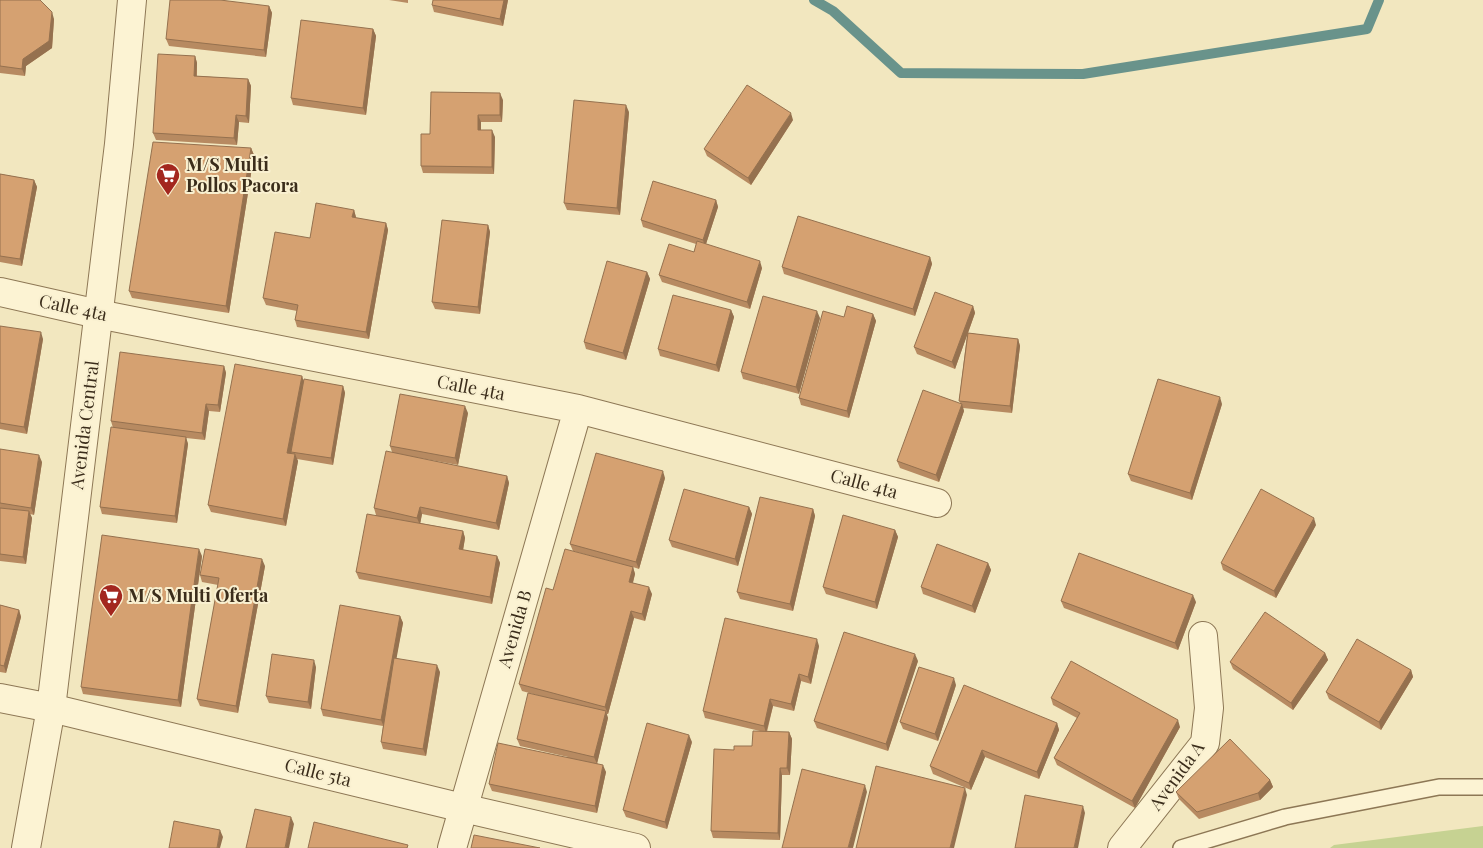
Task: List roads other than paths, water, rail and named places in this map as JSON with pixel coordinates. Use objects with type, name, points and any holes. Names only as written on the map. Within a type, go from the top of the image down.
[{"type":"street","name":"Avenida Central","points":[[26,848],[51,708],[119,144],[132,0]]},
{"type":"street","name":"Calle 4ta","points":[[0,292],[98,314],[578,409],[937,503]]},
{"type":"street","name":"Avenida B","points":[[452,848],[578,409]]},
{"type":"street","name":"Avenida A","points":[[1122,848],[1205,743],[1209,708],[1202,636]]},
{"type":"street","name":"Calle 5ta","points":[[0,698],[51,708],[636,848]]},
{"type":"lane","points":[[1181,848],[1285,818],[1439,787],[1483,787]]},
{"type":"waterway","points":[[814,0],[833,11],[901,73],[1083,74],[1367,29],[1379,0]]},
{"type":"place","name":"M/S Multi Pollos Pacora","points":[[168,196]]},
{"type":"place","name":"M/S Multi Oferta","points":[[111,617]]}]
